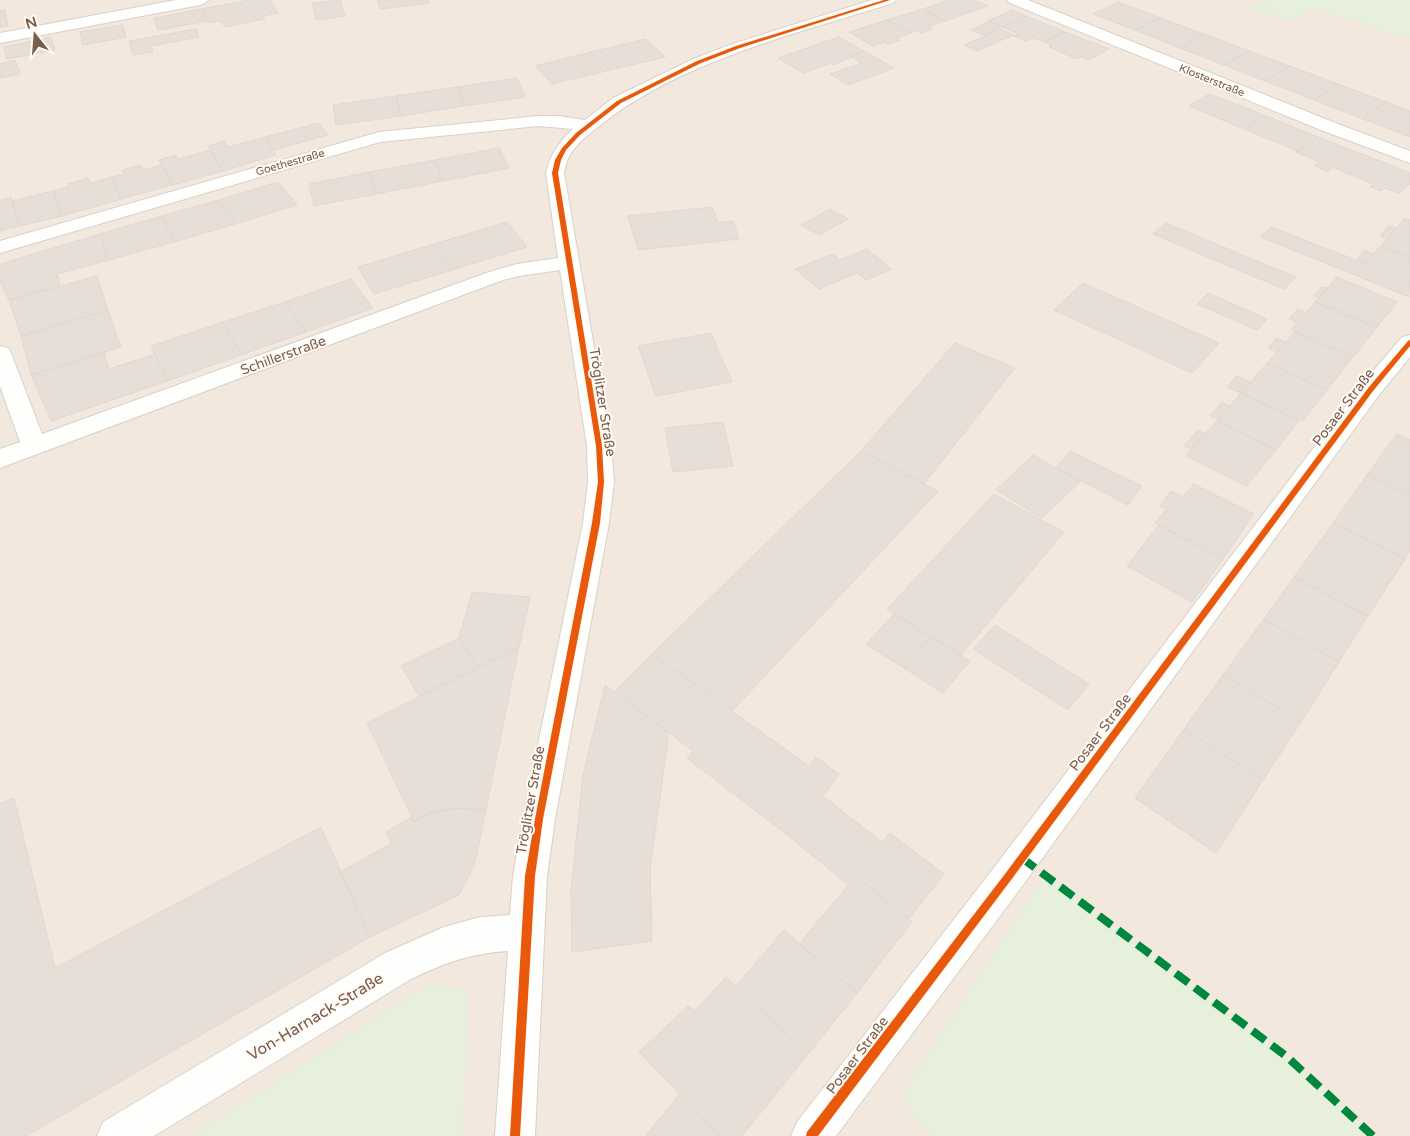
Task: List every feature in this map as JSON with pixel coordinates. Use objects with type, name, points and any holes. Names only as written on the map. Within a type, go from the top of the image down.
[{"type":"street","points":[[0,38],[200,0]]},
{"type":"street","name":"Tröglitzer Straße","points":[[515,1136],[530,876],[539,819],[596,523],[601,482],[599,446],[555,173],[558,160],[564,149],[587,126],[619,102],[699,62],[738,47],[888,0]]},
{"type":"street","name":"Klosterstraße","points":[[1015,0],[1410,157]]},
{"type":"street","name":"Goethestraße","points":[[0,247],[379,137],[539,121],[559,121],[587,126]]},
{"type":"street","name":"Schillerstraße","points":[[0,460],[496,276],[532,268],[569,264]]},
{"type":"street","name":"Posaer Straße","points":[[811,1136],[1008,877],[1371,389],[1410,342]]},
{"type":"street","points":[[0,354],[34,447]]},
{"type":"street","name":"Von-Harnack-Straße","points":[[117,1136],[398,966],[444,944],[480,935],[526,932]]},
{"type":"shaded area","points":[[0,0],[1410,0],[1410,1136],[0,1136]]},
{"type":"green space","points":[[1265,0],[1410,0],[1410,40],[1313,8],[1293,21],[1248,8]]},
{"type":"green space","points":[[1045,875],[1286,1056],[1373,1136],[929,1136],[901,1096]]},
{"type":"green space","points":[[428,985],[468,989],[463,1136],[190,1136]]},
{"type":"building","points":[[250,0],[270,0],[278,13],[263,16],[265,19],[225,27],[221,21],[208,23],[201,9]]},
{"type":"building","points":[[340,0],[345,16],[316,20],[312,3]]},
{"type":"building","points":[[377,0],[428,0],[429,3],[380,9]]},
{"type":"building","points":[[949,0],[975,0],[988,6],[945,21],[923,9]]},
{"type":"building","points":[[1118,2],[1160,18],[1135,30],[1093,14]]},
{"type":"building","points":[[201,9],[207,21],[158,30],[154,18]]},
{"type":"building","points":[[923,9],[945,21],[928,27],[933,29],[922,33],[918,30],[910,33],[887,20]]},
{"type":"building","points":[[5,10],[8,26],[0,27],[0,11]]},
{"type":"building","points":[[1012,10],[1026,16],[1002,27],[988,21]]},
{"type":"building","points":[[1026,16],[1065,32],[1044,42],[1033,38],[1026,41],[1014,36],[1019,34],[1002,27]]},
{"type":"building","points":[[1160,18],[1204,34],[1180,48],[1135,30]]},
{"type":"building","points":[[887,20],[910,33],[896,38],[900,40],[888,44],[884,42],[873,46],[849,32]]},
{"type":"building","points":[[989,21],[1002,27],[984,35],[971,30]]},
{"type":"building","points":[[123,25],[126,37],[83,45],[80,32]]},
{"type":"building","points":[[196,29],[199,37],[151,46],[153,52],[133,55],[129,41]]},
{"type":"building","points":[[1000,29],[1013,35],[977,51],[964,45]]},
{"type":"building","points":[[1065,32],[1109,49],[1089,60],[1082,57],[1077,59],[1049,47],[1052,45],[1044,42]]},
{"type":"building","points":[[1204,34],[1249,51],[1224,65],[1180,48]]},
{"type":"building","points":[[51,37],[55,50],[7,59],[4,47]]},
{"type":"building","points":[[839,37],[864,51],[833,65],[830,63],[803,73],[778,58]]},
{"type":"building","points":[[646,39],[665,57],[610,70],[591,52]]},
{"type":"building","points":[[864,51],[894,68],[848,85],[830,74],[862,63],[850,56]]},
{"type":"building","points":[[1249,51],[1290,66],[1265,81],[1224,65]]},
{"type":"building","points":[[591,52],[610,70],[552,84],[535,66]]},
{"type":"building","points":[[15,60],[20,74],[0,78],[0,64]]},
{"type":"building","points":[[1290,66],[1338,84],[1314,100],[1265,81]]},
{"type":"building","points":[[517,78],[525,97],[464,106],[457,87]]},
{"type":"building","points":[[1338,84],[1386,102],[1363,119],[1314,100]]},
{"type":"building","points":[[457,87],[464,106],[401,116],[396,96]]},
{"type":"building","points":[[1209,94],[1264,115],[1244,129],[1189,106]]},
{"type":"building","points":[[396,96],[401,116],[336,125],[333,105]]},
{"type":"building","points":[[1386,102],[1410,111],[1410,137],[1363,119]]},
{"type":"building","points":[[1264,115],[1318,137],[1298,151],[1244,129]]},
{"type":"building","points":[[319,123],[328,135],[273,150],[265,137]]},
{"type":"building","points":[[265,137],[276,155],[223,171],[208,146],[225,141],[228,147]]},
{"type":"building","points":[[1318,137],[1370,157],[1348,174],[1333,167],[1328,172],[1314,166],[1319,162],[1296,152]]},
{"type":"building","points":[[499,148],[509,168],[443,181],[435,160]]},
{"type":"building","points":[[211,150],[223,171],[172,185],[159,160],[176,155],[178,159]]},
{"type":"building","points":[[1370,157],[1410,173],[1410,184],[1399,193],[1385,188],[1381,191],[1370,187],[1374,184],[1348,174]]},
{"type":"building","points":[[435,160],[443,181],[376,194],[370,172]]},
{"type":"building","points":[[141,165],[143,170],[162,165],[172,185],[121,199],[112,177],[124,174],[122,170]]},
{"type":"building","points":[[370,172],[376,194],[314,206],[309,184]]},
{"type":"building","points":[[112,177],[121,199],[62,216],[53,191],[69,187],[68,184],[88,178],[90,183]]},
{"type":"building","points":[[278,182],[297,205],[235,224],[219,200]]},
{"type":"building","points":[[53,191],[62,216],[20,226],[12,201]]},
{"type":"building","points":[[11,197],[20,226],[0,231],[0,200]]},
{"type":"building","points":[[219,200],[235,224],[174,242],[162,216]]},
{"type":"building","points":[[712,207],[718,223],[733,221],[739,239],[638,250],[628,216]]},
{"type":"building","points":[[830,209],[848,219],[819,235],[801,225]]},
{"type":"building","points":[[162,216],[174,242],[109,260],[100,234]]},
{"type":"building","points":[[1405,218],[1410,220],[1410,257],[1381,246]]},
{"type":"building","points":[[507,222],[527,247],[452,270],[434,244]]},
{"type":"building","points":[[1166,223],[1257,261],[1245,273],[1153,234]]},
{"type":"building","points":[[1389,225],[1396,228],[1387,239],[1380,236]]},
{"type":"building","points":[[1271,227],[1365,264],[1355,275],[1260,237]]},
{"type":"building","points":[[100,234],[109,260],[57,274],[60,286],[9,300],[0,282],[0,264]]},
{"type":"building","points":[[434,244],[452,270],[374,294],[358,267]]},
{"type":"building","points":[[1381,246],[1410,257],[1409,297],[1355,275]]},
{"type":"building","points":[[867,249],[892,269],[866,280],[857,273],[819,289],[795,269],[833,254],[840,260]]},
{"type":"building","points":[[1364,250],[1374,254],[1365,264],[1356,260]]},
{"type":"building","points":[[1257,261],[1296,277],[1284,289],[1245,273]]},
{"type":"building","points":[[97,276],[108,310],[21,336],[9,300]]},
{"type":"building","points":[[1337,277],[1397,302],[1377,327],[1315,302]]},
{"type":"building","points":[[351,279],[373,308],[306,332],[285,302]]},
{"type":"building","points":[[1083,283],[1219,343],[1192,373],[1054,310]]},
{"type":"building","points":[[1322,287],[1327,288],[1319,298],[1314,296]]},
{"type":"building","points":[[1208,293],[1267,319],[1257,330],[1197,304]]},
{"type":"building","points":[[285,302],[306,332],[241,355],[223,322]]},
{"type":"building","points":[[1315,302],[1377,327],[1353,357],[1291,330]]},
{"type":"building","points":[[1298,309],[1306,313],[1297,323],[1289,319]]},
{"type":"building","points":[[108,310],[121,347],[31,375],[21,336]]},
{"type":"building","points":[[223,322],[241,355],[167,381],[151,346]]},
{"type":"building","points":[[1295,332],[1353,357],[1327,390],[1267,363]]},
{"type":"building","points":[[711,333],[732,382],[656,396],[638,346]]},
{"type":"building","points":[[1276,338],[1286,342],[1277,352],[1268,348]]},
{"type":"building","points":[[955,343],[1015,368],[924,484],[861,451]]},
{"type":"building","points":[[104,352],[109,369],[155,354],[167,381],[51,421],[31,375]]},
{"type":"building","points":[[1267,363],[1327,390],[1302,422],[1241,393]]},
{"type":"building","points":[[1237,376],[1251,382],[1241,393],[1227,387]]},
{"type":"building","points":[[1241,393],[1299,420],[1276,450],[1217,421]]},
{"type":"building","points":[[1222,402],[1230,406],[1218,419],[1210,416]]},
{"type":"building","points":[[1217,421],[1276,450],[1246,486],[1186,456]]},
{"type":"building","points":[[723,422],[733,466],[673,472],[665,428]]},
{"type":"building","points":[[1198,430],[1206,434],[1192,449],[1184,446]]},
{"type":"building","points":[[1397,434],[1410,440],[1410,496],[1367,475]]},
{"type":"building","points":[[861,451],[938,491],[733,710],[652,654]]},
{"type":"building","points":[[1070,451],[1142,486],[1128,505],[1056,468]]},
{"type":"building","points":[[1033,455],[1080,482],[1042,518],[996,490]]},
{"type":"building","points":[[1367,475],[1410,496],[1410,551],[1405,559],[1333,523]]},
{"type":"building","points":[[1194,484],[1254,514],[1223,559],[1155,523],[1166,509],[1160,506],[1171,491],[1183,497]]},
{"type":"building","points":[[994,494],[1064,532],[961,655],[887,609]]},
{"type":"building","points":[[1333,523],[1405,559],[1368,616],[1294,577]]},
{"type":"building","points":[[1159,525],[1223,559],[1192,602],[1127,566]]},
{"type":"building","points":[[1294,577],[1368,616],[1339,662],[1264,619]]},
{"type":"building","points":[[472,592],[530,597],[519,647],[478,667],[459,638]]},
{"type":"building","points":[[894,614],[931,637],[904,668],[866,644]]},
{"type":"building","points":[[1264,619],[1339,662],[1301,722],[1223,675]]},
{"type":"building","points":[[995,625],[1089,684],[1068,710],[973,649]]},
{"type":"building","points":[[931,637],[970,661],[943,693],[904,668]]},
{"type":"building","points":[[459,638],[478,667],[419,696],[401,666]]},
{"type":"building","points":[[519,647],[486,810],[456,808],[429,813],[414,822],[367,723]]},
{"type":"building","points":[[652,654],[809,766],[816,757],[839,774],[823,796],[787,835],[687,758],[693,751],[615,691]]},
{"type":"building","points":[[1223,675],[1301,722],[1263,780],[1184,729]]},
{"type":"building","points":[[605,685],[669,733],[650,869],[652,941],[572,952],[571,890],[583,775]]},
{"type":"building","points":[[1184,729],[1263,780],[1216,853],[1135,798]]},
{"type":"building","points":[[823,796],[882,842],[890,833],[944,874],[909,919],[856,876],[849,885],[787,835]]},
{"type":"building","points":[[14,798],[55,968],[321,827],[370,937],[26,1136],[0,1136],[0,804]]},
{"type":"building","points":[[456,808],[486,810],[474,866],[459,895],[370,937],[340,872],[392,843],[386,832],[412,817],[414,822],[429,813]]},
{"type":"building","points":[[856,876],[912,922],[857,993],[799,944]]},
{"type":"building","points":[[784,930],[857,993],[808,1054],[736,986]]},
{"type":"building","points":[[726,977],[808,1054],[742,1136],[720,1136],[639,1052],[688,1006],[695,1011]]},
{"type":"building","points":[[680,1094],[720,1136],[645,1136]]},
{"type":"marked path","points":[[1022,858],[1286,1056],[1373,1136]]},
{"type":"cycle path","points":[[515,1136],[530,876],[539,819],[596,523],[601,482],[599,446],[555,173],[558,160],[564,149],[578,134],[619,102],[699,62],[738,47],[888,0]]},
{"type":"cycle path","points":[[811,1136],[1008,877],[1371,389],[1410,342]]}]
